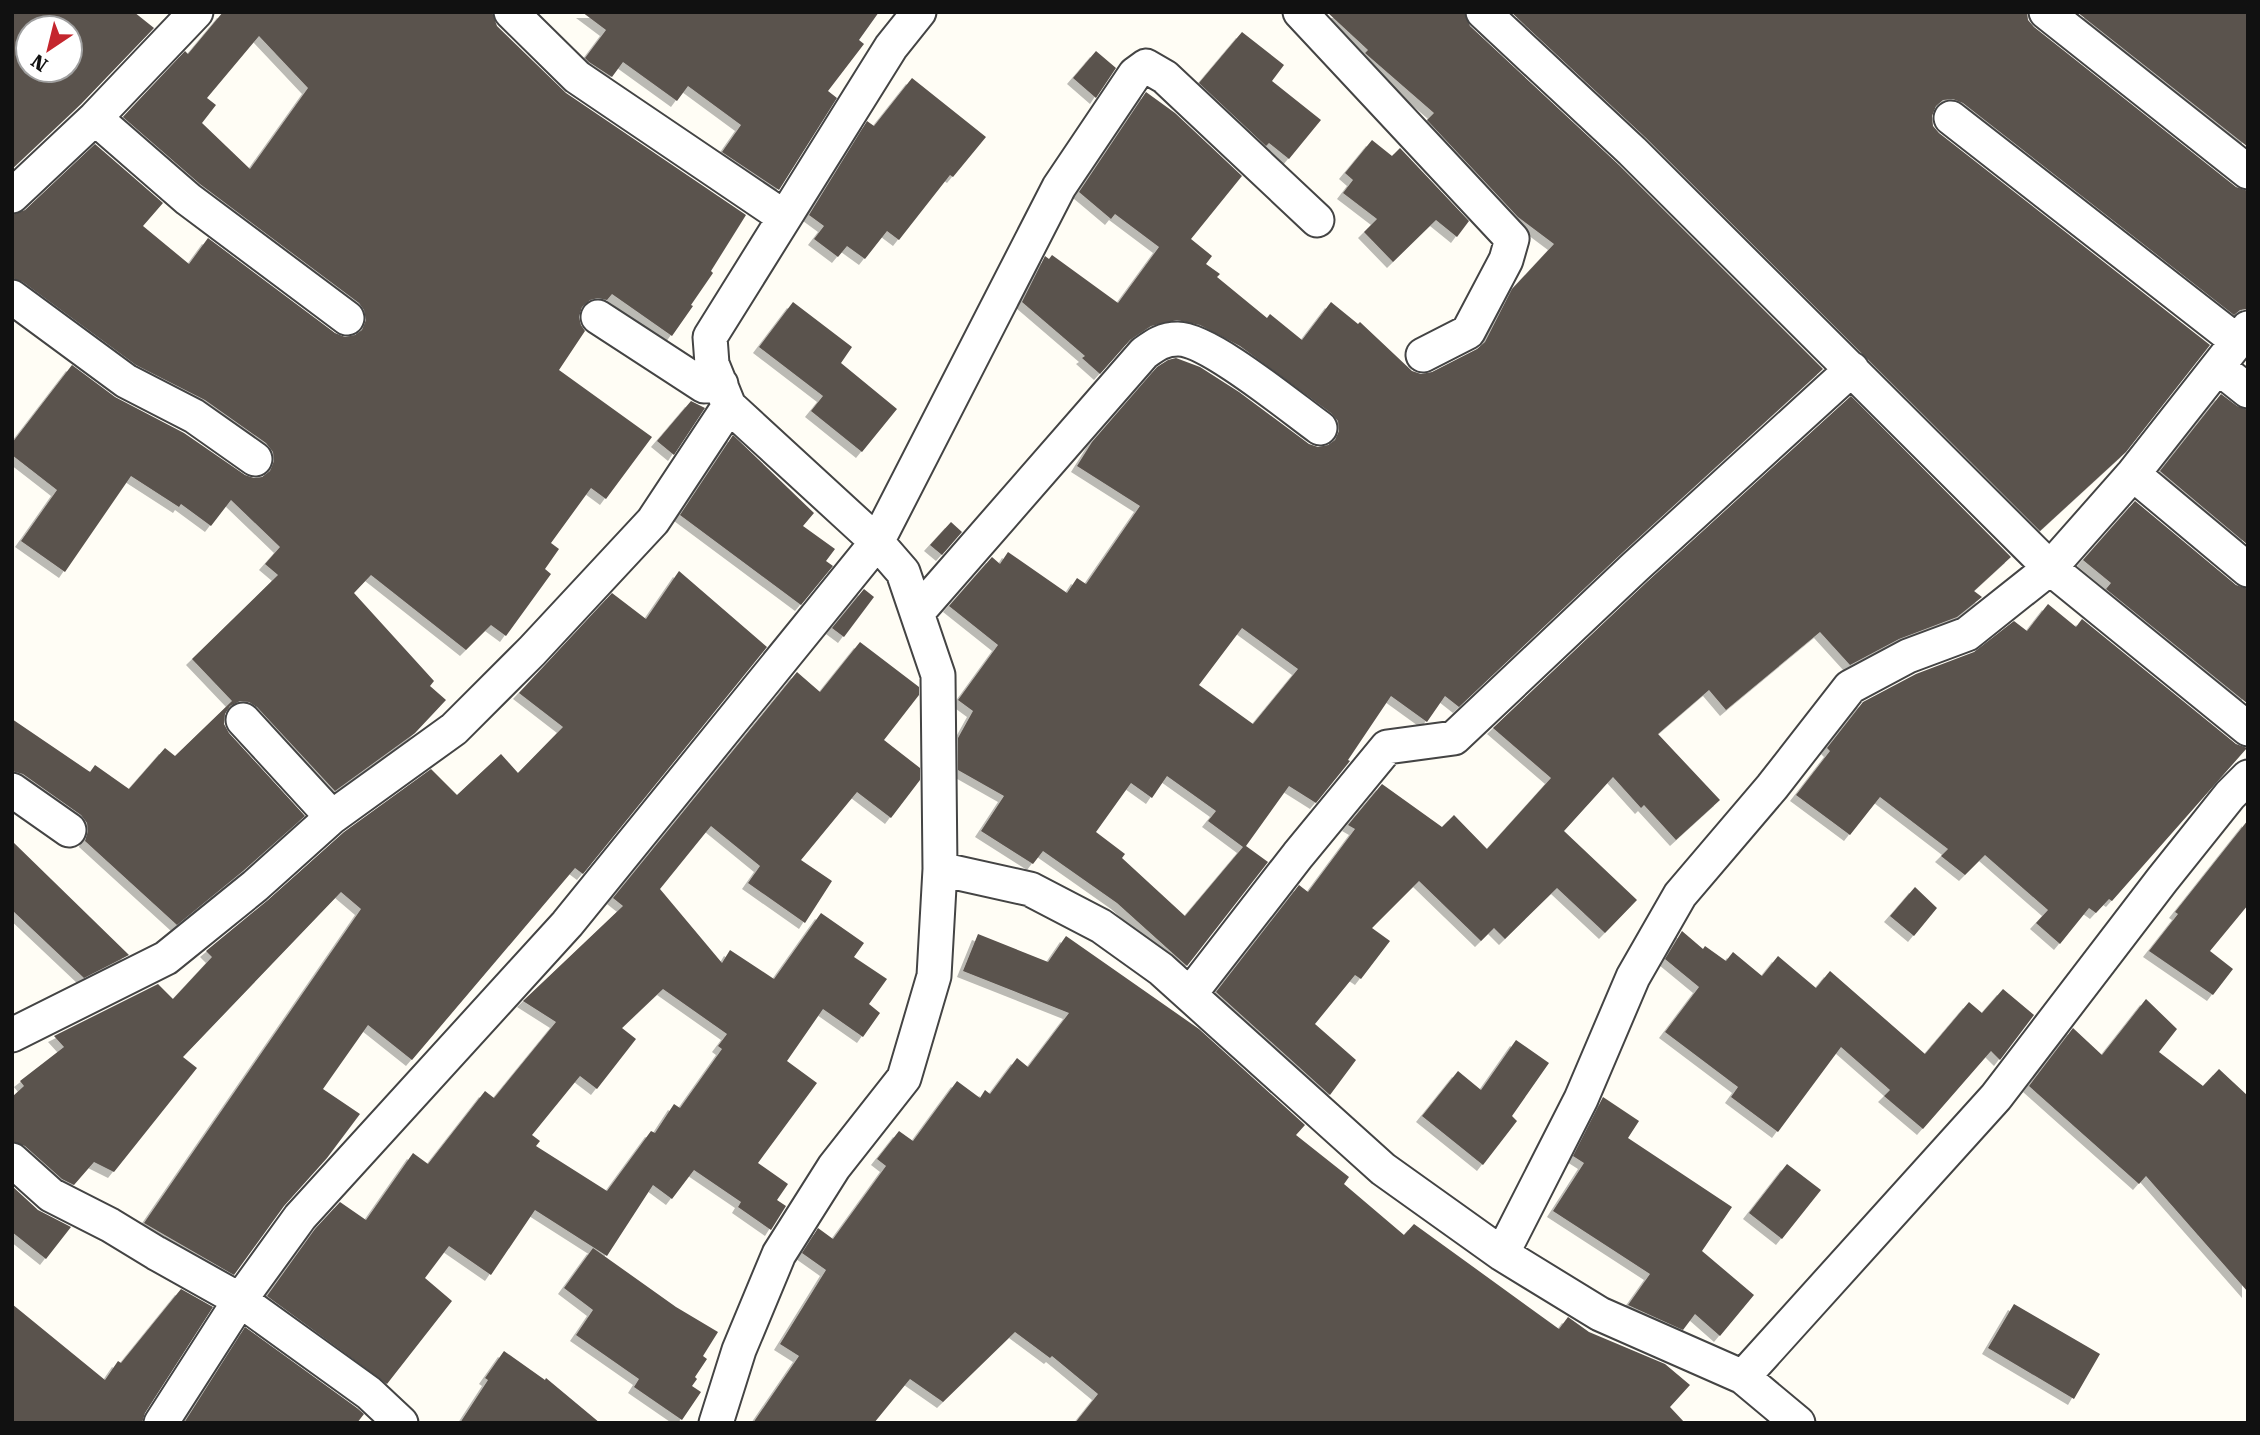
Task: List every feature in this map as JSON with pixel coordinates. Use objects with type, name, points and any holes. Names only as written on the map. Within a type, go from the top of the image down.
[{"type":"street","points":[[12,196],[94,118],[196,12]]},
{"type":"street","points":[[511,12],[577,77],[784,217]]},
{"type":"street","points":[[725,395],[712,364],[710,337],[891,47],[919,12]]},
{"type":"street","points":[[1300,12],[1512,239],[1506,260],[1468,332],[1423,355]]},
{"type":"street","points":[[1483,12],[1632,151],[2050,568],[2248,729]]},
{"type":"street","points":[[2046,12],[2248,172]]},
{"type":"street","points":[[160,1423],[240,1300],[300,1217],[567,925],[877,542],[1059,187],[1135,74],[1146,66],[1165,77],[1317,220]]},
{"type":"street","points":[[94,118],[188,199],[347,318]]},
{"type":"street","points":[[1951,118],[2235,346],[2248,391]]},
{"type":"street","points":[[12,297],[126,381],[194,416],[255,459]]},
{"type":"street","points":[[598,317],[704,386],[725,395],[877,542],[903,572],[939,675],[940,869],[934,976],[904,1078],[834,1167],[779,1254],[739,1350],[716,1423]]},
{"type":"street","points":[[917,613],[1144,353],[1160,341],[1180,339],[1195,342],[1225,360],[1320,428]]},
{"type":"street","points":[[1503,1254],[1581,1099],[1633,977],[1680,895],[1772,787],[1850,687],[1908,656],[1968,634],[2050,568],[2133,474],[2235,346]]},
{"type":"street","points":[[1190,994],[1298,855],[1387,747],[1454,738],[1634,567],[1852,369]]},
{"type":"street","points":[[12,1035],[166,958],[256,886],[331,817],[454,729],[532,652],[653,521],[725,395]]},
{"type":"street","points":[[2133,474],[2248,570]]},
{"type":"street","points":[[243,720],[331,817]]},
{"type":"street","points":[[1743,1377],[1996,1097],[2162,880],[2230,795],[2248,777]]},
{"type":"street","points":[[12,790],[69,830]]},
{"type":"street","points":[[940,869],[1030,889],[1101,926],[1161,969],[1383,1168],[1503,1254],[1600,1314],[1743,1377],[1798,1423]]},
{"type":"street","points":[[12,1160],[51,1195],[110,1225],[156,1254],[240,1300],[369,1392],[401,1423]]},
{"type":"building","points":[[12,12],[134,12],[154,28],[81,104],[12,169]]},
{"type":"building","points":[[223,12],[492,12],[497,26],[566,93],[746,215],[691,305],[693,306],[672,336],[612,294],[607,300],[590,300],[582,307],[579,317],[585,331],[559,370],[652,437],[606,499],[591,488],[551,543],[559,549],[545,569],[551,574],[506,636],[491,625],[466,650],[371,575],[354,593],[434,681],[430,686],[446,700],[415,733],[335,791],[257,707],[240,701],[230,706],[225,714],[224,724],[229,733],[305,816],[177,925],[85,841],[87,823],[81,815],[23,774],[12,771],[12,719],[90,772],[95,765],[129,789],[165,748],[175,756],[232,701],[192,659],[278,575],[265,564],[280,547],[231,500],[211,526],[181,504],[179,507],[131,476],[65,572],[21,541],[57,490],[12,455],[12,443],[72,365],[115,397],[184,433],[245,475],[262,477],[270,471],[274,461],[273,452],[266,443],[205,400],[136,365],[23,282],[12,278],[12,215],[25,210],[95,144],[163,203],[143,226],[189,264],[208,238],[335,333],[345,337],[355,335],[362,330],[366,320],[359,303],[200,184],[123,117],[185,51],[188,54]],"holes":[[[259,36],[308,88],[250,169],[202,123],[216,105],[207,98]]]},
{"type":"building","points":[[582,12],[879,12],[859,40],[864,44],[828,91],[837,98],[779,190],[722,152],[741,125],[688,86],[677,101],[623,62],[612,77],[589,62],[585,58],[606,30]]},
{"type":"building","points":[[1327,12],[1464,12],[1470,26],[1619,165],[1823,369],[1459,707],[1445,696],[1427,722],[1391,696],[1348,760],[1350,761],[1316,803],[1289,786],[1246,846],[1268,862],[1187,966],[1117,903],[1043,851],[1033,864],[981,831],[1004,796],[958,770],[958,738],[973,711],[958,700],[998,645],[949,606],[992,557],[1000,564],[1008,552],[1067,593],[1077,578],[1086,584],[1140,506],[1077,466],[1092,442],[1157,367],[1168,360],[1176,358],[1200,367],[1309,444],[1318,447],[1328,445],[1335,440],[1339,431],[1338,421],[1331,413],[1240,346],[1200,325],[1177,320],[1151,326],[1130,340],[1100,374],[1082,358],[1085,356],[1022,302],[1045,256],[1049,259],[1052,255],[1118,303],[1159,247],[1115,214],[1111,219],[1079,192],[1146,92],[1175,113],[1242,176],[1191,239],[1212,256],[1206,264],[1220,274],[1217,277],[1267,318],[1270,314],[1302,340],[1331,302],[1358,324],[1360,322],[1412,371],[1421,374],[1432,372],[1477,349],[1485,342],[1512,289],[1554,244],[1518,217],[1427,120],[1434,113],[1365,53],[1368,50]],"holes":[[[1242,628],[1298,669],[1253,724],[1199,685]],[[1167,776],[1216,811],[1208,821],[1243,847],[1185,916],[1122,858],[1125,854],[1096,832],[1131,783],[1152,798]]]},
{"type":"building","points":[[1511,12],[2027,12],[2028,20],[2034,27],[2236,187],[2248,191],[2248,309],[2240,310],[2234,315],[1963,103],[1953,99],[1943,100],[1936,106],[1932,116],[1933,126],[1939,133],[2210,345],[2126,452],[2040,531],[1645,137]]},
{"type":"building","points":[[2077,12],[2248,12],[2248,147]]},
{"type":"building","points":[[1242,32],[1284,65],[1272,81],[1321,120],[1289,159],[1269,143],[1266,146],[1199,83]]},
{"type":"building","points":[[1096,51],[1116,68],[1096,98],[1073,78]]},
{"type":"building","points":[[912,78],[986,137],[953,177],[950,175],[899,240],[887,231],[865,259],[847,246],[838,257],[814,239],[824,226],[809,215],[867,121],[874,126]]},
{"type":"building","points":[[1372,140],[1392,156],[1400,148],[1469,221],[1457,237],[1436,220],[1393,262],[1364,232],[1377,219],[1343,193],[1353,180],[1345,173]]},
{"type":"building","points":[[793,302],[852,347],[841,363],[897,409],[862,452],[811,411],[823,396],[759,347]]},
{"type":"building","points":[[2221,394],[2237,406],[2248,410],[2248,545],[2160,471]]},
{"type":"building","points":[[1851,396],[2011,557],[1974,591],[1982,597],[1957,617],[1899,639],[1850,665],[1820,632],[1726,710],[1709,690],[1658,734],[1720,800],[1676,840],[1644,805],[1641,808],[1613,777],[1564,831],[1637,900],[1605,933],[1557,888],[1505,939],[1494,928],[1481,941],[1419,881],[1372,928],[1390,941],[1361,979],[1355,975],[1315,1024],[1356,1060],[1330,1095],[1216,992],[1299,885],[1308,892],[1355,829],[1348,825],[1382,784],[1442,827],[1454,815],[1487,849],[1551,778],[1493,728],[1648,581]]},
{"type":"building","points":[[691,401],[705,408],[674,455],[657,441]]},
{"type":"building","points":[[733,435],[814,513],[803,526],[835,549],[826,561],[833,566],[801,605],[680,515]]},
{"type":"building","points":[[2135,501],[2236,585],[2248,589],[2248,704],[2106,589],[2111,583],[2083,560]]},
{"type":"building","points":[[951,522],[962,532],[942,555],[930,545]]},
{"type":"building","points":[[679,571],[767,647],[583,874],[575,868],[412,1060],[368,1025],[323,1089],[360,1114],[327,1158],[284,1206],[234,1275],[144,1223],[361,909],[341,892],[183,1057],[197,1068],[114,1172],[94,1162],[74,1185],[62,1179],[25,1146],[12,1141],[12,1097],[24,1086],[20,1081],[64,1047],[54,1036],[158,984],[173,999],[212,957],[206,951],[344,832],[431,769],[457,795],[501,754],[518,773],[563,727],[519,693],[612,593],[646,619]]},
{"type":"building","points":[[864,589],[874,597],[844,637],[832,628]]},
{"type":"building","points":[[2048,604],[2076,627],[2082,619],[2236,744],[2247,748],[2112,901],[2109,899],[2096,913],[2089,908],[2060,944],[2036,923],[2048,910],[1985,855],[1965,875],[1941,856],[1948,849],[1880,797],[1850,835],[1796,795],[1830,751],[1827,748],[1863,702],[1916,674],[1974,652],[2014,621],[2027,631]]},
{"type":"building","points":[[860,642],[919,687],[919,695],[884,740],[920,768],[920,780],[891,818],[857,792],[801,860],[832,881],[805,923],[748,883],[760,866],[711,826],[660,889],[722,963],[730,950],[774,979],[821,913],[864,943],[854,957],[887,979],[869,1004],[880,1013],[863,1037],[823,1009],[787,1061],[817,1083],[758,1163],[788,1184],[777,1200],[786,1206],[771,1230],[738,1207],[741,1202],[694,1170],[672,1199],[653,1185],[607,1256],[535,1210],[491,1275],[449,1246],[425,1278],[452,1301],[387,1384],[267,1296],[315,1229],[340,1202],[366,1220],[413,1153],[428,1164],[485,1091],[494,1098],[556,1022],[523,1001],[623,906],[613,898],[797,672],[820,692]],"holes":[[[663,989],[727,1034],[718,1046],[722,1049],[680,1108],[674,1104],[655,1133],[651,1131],[607,1191],[536,1146],[540,1141],[532,1135],[580,1076],[597,1089],[636,1039],[622,1028]]]},
{"type":"building","points":[[2248,820],[2248,905],[2210,951],[2233,969],[2213,995],[2149,951],[2178,914],[2175,912]]},
{"type":"building","points":[[12,841],[129,955],[84,978],[12,910]]},
{"type":"building","points":[[1915,887],[1937,908],[1914,936],[1890,916]]},
{"type":"building","points":[[1682,931],[1703,949],[1705,946],[1726,961],[1733,952],[1762,976],[1778,956],[1816,988],[1830,971],[1925,1054],[1969,1002],[1982,1013],[2003,989],[2034,1015],[2000,1060],[1991,1051],[1923,1129],[1884,1096],[1890,1090],[1841,1047],[1778,1132],[1731,1097],[1738,1087],[1665,1032],[1699,987],[1665,959]]},
{"type":"building","points":[[978,934],[1048,962],[1066,936],[1199,1029],[1305,1125],[1296,1135],[1349,1177],[1344,1184],[1404,1235],[1414,1224],[1559,1329],[1568,1317],[1589,1332],[1665,1364],[1690,1385],[1670,1407],[1685,1423],[1075,1423],[1098,1394],[1052,1356],[1050,1358],[1015,1332],[943,1402],[910,1379],[874,1423],[753,1423],[799,1356],[780,1344],[826,1270],[802,1253],[818,1228],[833,1239],[886,1166],[877,1159],[899,1131],[913,1141],[957,1081],[980,1098],[985,1090],[990,1094],[1017,1058],[1028,1067],[1069,1013],[963,971]]},
{"type":"building","points":[[2146,999],[2177,1029],[2159,1052],[2203,1086],[2219,1069],[2248,1096],[2248,1292],[2146,1176],[2139,1184],[2029,1086],[2073,1028],[2102,1055]]},
{"type":"building","points":[[1516,1040],[1549,1063],[1512,1116],[1517,1121],[1483,1165],[1422,1116],[1458,1071],[1481,1090]]},
{"type":"building","points":[[1603,1097],[1639,1121],[1628,1138],[1732,1207],[1702,1251],[1754,1295],[1720,1336],[1695,1314],[1683,1330],[1628,1305],[1650,1274],[1553,1211],[1584,1163],[1573,1156]]},
{"type":"building","points":[[1787,1164],[1821,1190],[1782,1239],[1749,1213]]},
{"type":"building","points":[[12,1186],[38,1210],[71,1227],[46,1259],[12,1232]]},
{"type":"building","points":[[593,1248],[676,1307],[718,1332],[703,1356],[707,1359],[692,1386],[701,1392],[682,1420],[634,1387],[639,1379],[576,1335],[593,1310],[564,1288]]},
{"type":"building","points":[[181,1289],[213,1307],[145,1413],[142,1423],[12,1423],[12,1304],[105,1380],[118,1361],[121,1363]]},
{"type":"building","points":[[2014,1304],[2100,1354],[2074,1399],[1988,1348]]},
{"type":"building","points":[[245,1327],[364,1414],[357,1423],[184,1423]]},
{"type":"building","points":[[504,1351],[545,1380],[546,1378],[600,1423],[460,1423],[488,1380],[485,1378]]}]
